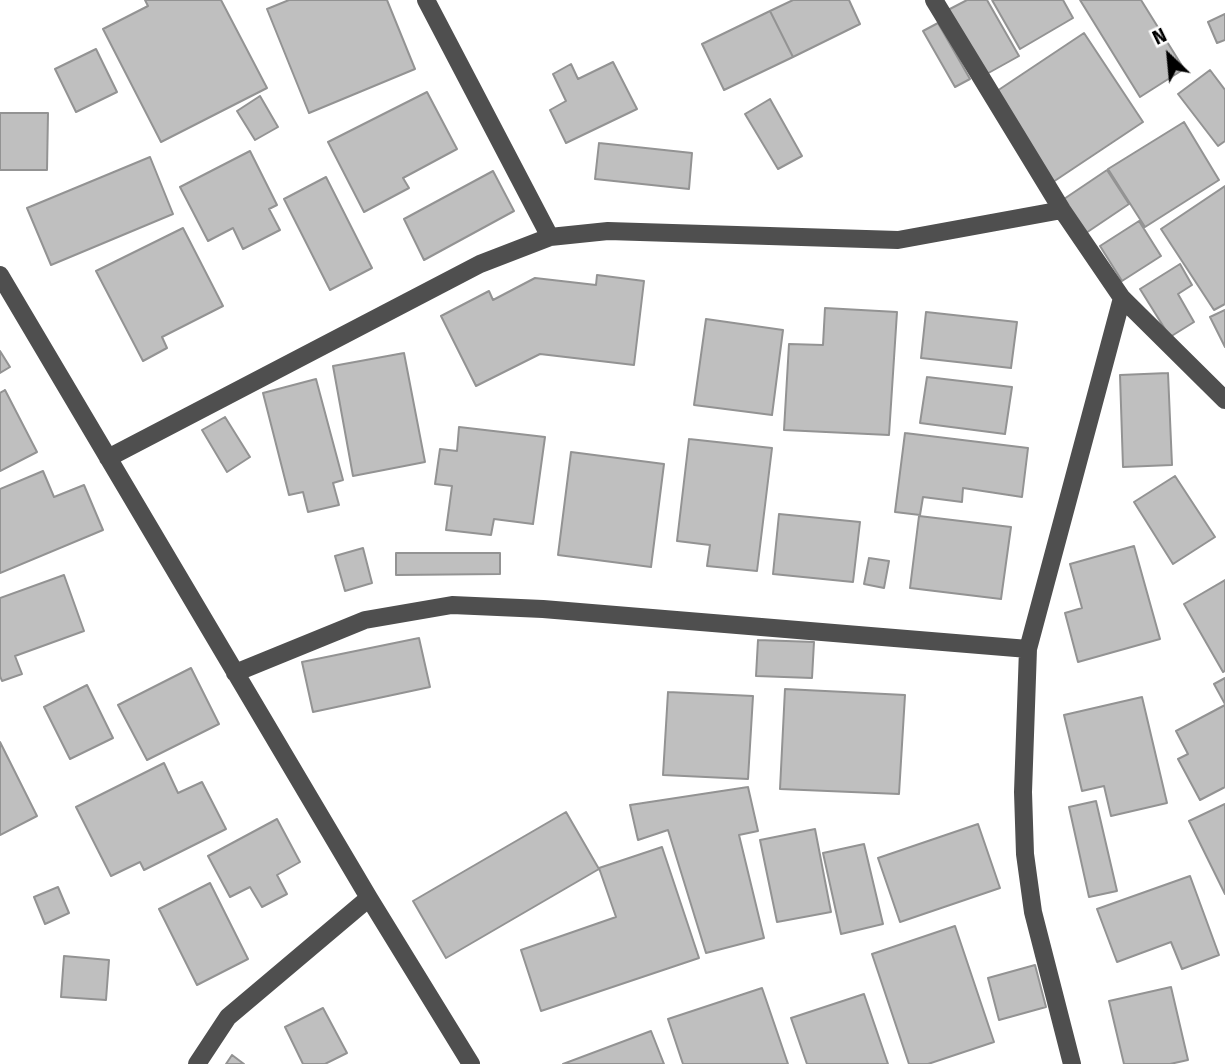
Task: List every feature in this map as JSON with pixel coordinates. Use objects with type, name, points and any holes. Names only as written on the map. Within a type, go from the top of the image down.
[{"type":"street","points":[[426,0],[550,237]]},
{"type":"street","points":[[934,0],[1062,209],[1122,298],[1225,400]]},
{"type":"street","points":[[108,458],[480,264],[550,237],[608,231],[898,240],[1062,209]]},
{"type":"street","points":[[0,275],[369,898],[471,1064]]},
{"type":"street","points":[[1072,1064],[1033,912],[1025,854],[1023,792],[1028,649],[1122,298]]},
{"type":"street","points":[[235,673],[365,620],[452,605],[543,609],[1028,649]]},
{"type":"street","points":[[197,1064],[228,1017],[369,898]]},
{"type":"building","points":[[145,0],[221,0],[267,88],[161,142],[103,29],[148,6]]},
{"type":"building","points":[[289,0],[387,0],[415,69],[309,113],[267,9]]},
{"type":"building","points":[[793,0],[849,0],[860,24],[793,57],[770,11]]},
{"type":"building","points":[[967,0],[987,0],[1019,56],[983,76],[946,11]]},
{"type":"building","points":[[992,0],[1063,0],[1073,18],[1020,49]]},
{"type":"building","points":[[1080,0],[1141,0],[1184,69],[1140,97]]},
{"type":"building","points":[[770,11],[793,57],[724,90],[702,44]]},
{"type":"building","points":[[1225,14],[1225,40],[1217,43],[1208,22]]},
{"type":"building","points":[[938,23],[970,79],[955,87],[923,31]]},
{"type":"building","points":[[1084,33],[1143,122],[1053,182],[994,93]]},
{"type":"building","points":[[96,49],[117,92],[76,112],[55,69]]},
{"type":"building","points":[[613,62],[637,109],[566,143],[550,110],[566,101],[553,74],[571,64],[578,79]]},
{"type":"building","points":[[1210,70],[1225,90],[1225,141],[1218,146],[1178,94]]},
{"type":"building","points":[[427,92],[457,149],[403,178],[409,188],[364,212],[328,142]]},
{"type":"building","points":[[260,96],[278,127],[255,140],[237,111]]},
{"type":"building","points":[[770,99],[802,156],[778,169],[745,114]]},
{"type":"building","points":[[0,113],[48,113],[47,170],[0,170]]},
{"type":"building","points":[[1184,122],[1219,180],[1145,227],[1108,169]]},
{"type":"building","points":[[599,143],[692,153],[689,189],[595,179]]},
{"type":"building","points":[[250,151],[277,205],[269,209],[280,230],[243,249],[233,228],[208,241],[180,187]]},
{"type":"building","points":[[150,157],[173,214],[51,265],[27,208]]},
{"type":"building","points":[[1107,170],[1129,204],[1083,235],[1061,201]]},
{"type":"building","points":[[493,171],[514,211],[424,260],[404,219]]},
{"type":"building","points":[[326,177],[372,268],[330,290],[284,199]]},
{"type":"building","points":[[1225,186],[1225,304],[1214,310],[1161,229]]},
{"type":"building","points":[[1139,221],[1161,256],[1122,281],[1100,246]]},
{"type":"building","points":[[183,228],[223,306],[162,337],[167,348],[143,361],[96,271]]},
{"type":"building","points":[[1180,264],[1192,285],[1178,294],[1194,322],[1170,337],[1140,289]]},
{"type":"building","points":[[597,275],[644,281],[634,365],[540,354],[476,386],[441,316],[489,291],[493,300],[535,278],[596,285]]},
{"type":"building","points":[[825,308],[897,312],[889,435],[784,430],[789,344],[823,345]]},
{"type":"building","points":[[1225,310],[1225,347],[1210,317]]},
{"type":"building","points":[[926,312],[1017,322],[1011,368],[921,358]]},
{"type":"building","points":[[706,319],[783,330],[772,415],[694,405]]},
{"type":"building","points":[[0,351],[10,367],[0,373]]},
{"type":"building","points":[[404,353],[425,462],[353,476],[333,366]]},
{"type":"building","points":[[1168,373],[1172,465],[1123,467],[1120,375]]},
{"type":"building","points":[[927,377],[1012,387],[1005,434],[920,423]]},
{"type":"building","points":[[316,379],[343,480],[333,483],[339,505],[308,512],[303,492],[289,495],[263,393]]},
{"type":"building","points":[[5,390],[37,452],[0,471],[0,393]]},
{"type":"building","points":[[225,417],[250,457],[227,472],[202,430]]},
{"type":"building","points":[[459,427],[545,437],[533,524],[494,519],[491,535],[446,530],[452,486],[435,484],[440,449],[457,451]]},
{"type":"building","points":[[905,433],[1028,448],[1022,497],[963,488],[962,502],[923,497],[920,515],[895,512]]},
{"type":"building","points":[[689,439],[772,448],[757,571],[707,566],[710,545],[677,541]]},
{"type":"building","points":[[571,452],[664,464],[651,567],[558,555]]},
{"type":"building","points":[[43,471],[54,497],[84,485],[103,530],[0,573],[0,489]]},
{"type":"building","points":[[1175,476],[1215,537],[1173,564],[1134,502]]},
{"type":"building","points":[[779,514],[860,522],[853,582],[773,574]]},
{"type":"building","points":[[919,516],[1011,527],[1001,599],[910,588]]},
{"type":"building","points":[[1134,546],[1160,639],[1078,662],[1065,613],[1082,608],[1070,564]]},
{"type":"building","points":[[363,548],[372,583],[345,591],[335,556]]},
{"type":"building","points":[[396,553],[500,553],[500,574],[396,575]]},
{"type":"building","points":[[869,558],[889,561],[884,588],[864,584]]},
{"type":"building","points":[[64,575],[84,631],[15,656],[22,674],[2,681],[0,598]]},
{"type":"building","points":[[1225,580],[1225,671],[1223,672],[1184,604]]},
{"type":"building","points":[[419,638],[430,687],[313,712],[302,662]]},
{"type":"building","points":[[758,640],[814,642],[812,678],[756,676]]},
{"type":"building","points":[[191,668],[219,724],[147,760],[118,705]]},
{"type":"building","points":[[1225,678],[1225,704],[1214,684]]},
{"type":"building","points":[[87,685],[113,738],[70,759],[44,707]]},
{"type":"building","points":[[785,689],[905,695],[899,794],[780,789]]},
{"type":"building","points":[[668,692],[753,696],[748,779],[663,775]]},
{"type":"building","points":[[1142,697],[1167,803],[1111,816],[1104,786],[1082,791],[1064,715]]},
{"type":"building","points":[[1225,705],[1225,787],[1200,800],[1178,759],[1188,754],[1176,731]]},
{"type":"building","points":[[0,742],[37,816],[0,835]]},
{"type":"building","points":[[164,763],[178,793],[202,782],[226,829],[144,870],[140,862],[111,876],[76,807]]},
{"type":"building","points":[[748,787],[758,831],[739,835],[764,938],[706,953],[668,830],[638,840],[630,805]]},
{"type":"building","points":[[1096,801],[1117,891],[1089,897],[1069,807]]},
{"type":"building","points":[[1225,804],[1225,894],[1189,821]]},
{"type":"building","points":[[566,812],[599,869],[446,958],[413,901]]},
{"type":"building","points":[[277,819],[300,862],[277,875],[287,894],[262,907],[250,887],[230,897],[208,856]]},
{"type":"building","points":[[978,824],[1000,888],[900,922],[878,858]]},
{"type":"building","points":[[815,829],[831,912],[777,922],[760,840]]},
{"type":"building","points":[[864,844],[883,924],[841,934],[823,853]]},
{"type":"building","points":[[662,847],[699,958],[541,1011],[521,950],[616,917],[599,868]]},
{"type":"building","points":[[1190,876],[1219,955],[1182,969],[1171,942],[1117,962],[1097,909]]},
{"type":"building","points":[[210,883],[248,959],[197,985],[159,909]]},
{"type":"building","points":[[58,887],[69,913],[45,924],[34,897]]},
{"type":"building","points":[[955,926],[994,1042],[928,1064],[909,1064],[872,954]]},
{"type":"building","points":[[64,956],[109,960],[106,1000],[61,997]]},
{"type":"building","points":[[1035,965],[1046,1007],[999,1020],[988,978]]},
{"type":"building","points":[[1171,987],[1188,1060],[1170,1064],[1124,1064],[1109,1001]]},
{"type":"building","points":[[762,988],[788,1064],[683,1064],[668,1019]]},
{"type":"building","points":[[864,994],[888,1064],[807,1064],[791,1018]]},
{"type":"building","points":[[323,1008],[347,1053],[325,1064],[303,1064],[285,1027]]},
{"type":"building","points":[[651,1031],[664,1064],[563,1064]]},
{"type":"building","points":[[232,1055],[244,1064],[226,1064]]}]
